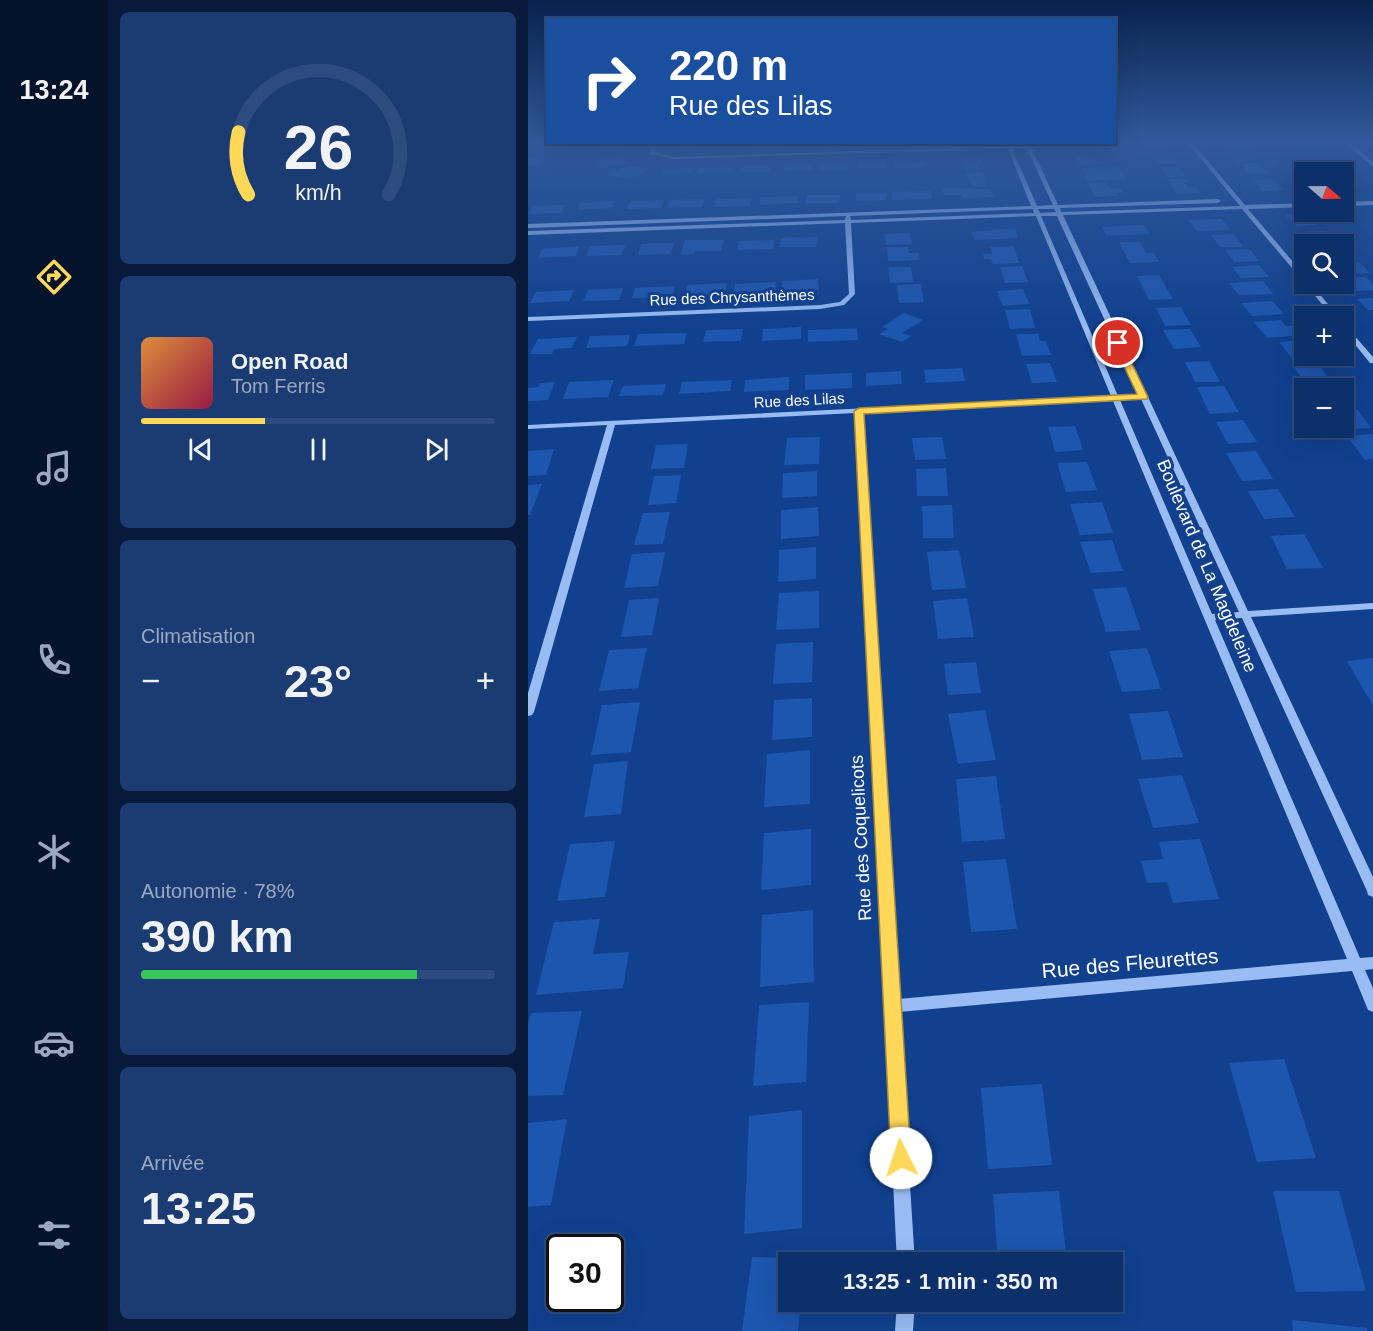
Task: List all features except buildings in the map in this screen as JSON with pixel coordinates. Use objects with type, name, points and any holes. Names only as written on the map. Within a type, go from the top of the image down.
[{"type":"street","name":"Boulevard de La Magdeleine","points":[[1033,204],[1373,1005]]},
{"type":"street","name":"Boulevard de La Magdeleine","points":[[1054,204],[1373,891]]},
{"type":"street","points":[[528,233],[1164,204]]},
{"type":"street","points":[[1242,204],[1294,267]]},
{"type":"street","points":[[1057,210],[1294,205]]},
{"type":"street","points":[[528,226],[848,218]]},
{"type":"street","name":"Rue des Chrysanthèmes","points":[[528,319],[820,307],[842,304],[852,294],[848,218]]},
{"type":"street","points":[[1316,294],[1326,306]]},
{"type":"street","points":[[1354,339],[1373,361]]},
{"type":"street","name":"Rue des Lilas","points":[[528,427],[1143,397]]},
{"type":"street","name":"Rue des Coquelicots","points":[[859,411],[905,1252]]},
{"type":"street","points":[[528,712],[612,423]]},
{"type":"street","points":[[1210,617],[1373,606]]},
{"type":"street","name":"Rue des Fleurettes","points":[[891,1006],[1373,963]]},
{"type":"street","points":[[904,1331],[905,1312]]},
{"type":"route","points":[[901,1158],[859,411],[1143,397],[1118,343]]}]
